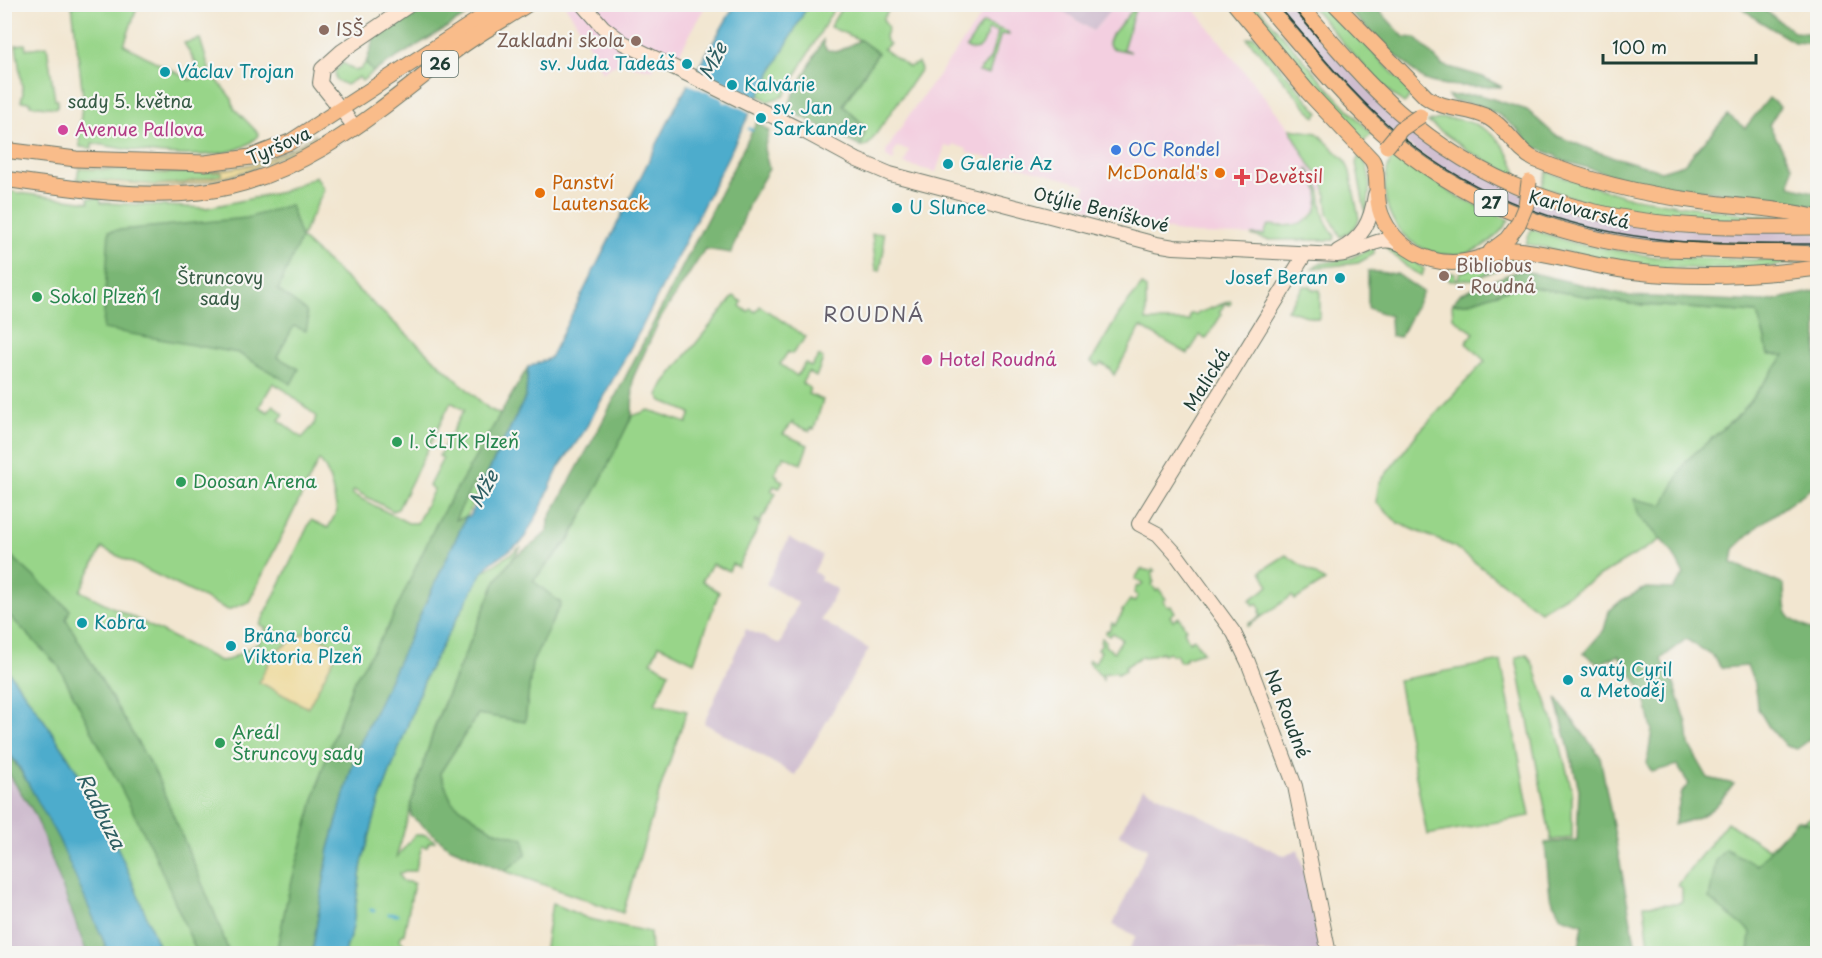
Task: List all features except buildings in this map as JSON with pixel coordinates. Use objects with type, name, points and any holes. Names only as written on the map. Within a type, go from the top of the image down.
[{"type":"main road","name":"Tyršova","points":[[4,150],[76,159],[182,163],[223,162],[251,157],[290,142],[502,4]]},
{"type":"main road","name":"Tyršova","points":[[4,179],[131,194],[201,192],[243,183],[284,168],[355,128],[400,96],[467,42],[528,4]]},
{"type":"main road","points":[[1235,4],[1308,92],[1372,160],[1376,168],[1376,184],[1384,220],[1394,236],[1421,256],[1443,262],[1462,262],[1503,250],[1516,250],[1627,271],[1683,276],[1774,274],[1818,268]]},
{"type":"main road","name":"Karlovarská","points":[[1265,4],[1316,63],[1383,133],[1433,171],[1478,197],[1511,212],[1573,233],[1650,248],[1818,254]]},
{"type":"main road","name":"Karlovarská","points":[[1299,4],[1369,84],[1399,112],[1462,159],[1520,189],[1578,208],[1615,217],[1651,222],[1700,226],[1818,227]]},
{"type":"main road","points":[[1335,4],[1426,97],[1440,105],[1476,113],[1496,123],[1508,133],[1525,154],[1540,162],[1624,188],[1705,202],[1753,206],[1818,218]]},
{"type":"main road","points":[[1376,184],[1379,164],[1387,146],[1401,129],[1420,116],[1442,110],[1462,110]]},
{"type":"main road","points":[[1481,257],[1502,244],[1518,224],[1526,205],[1529,182],[1518,146]]},
{"type":"street","points":[[355,128],[320,83],[321,69],[342,51],[411,4]]},
{"type":"street","name":"Otýlie Beníškové","points":[[583,4],[603,27],[624,43],[872,167],[918,182],[1156,244],[1197,249],[1328,255],[1352,253],[1384,239],[1404,245]]},
{"type":"street","points":[[1328,255],[1346,247],[1367,227],[1376,184]]},
{"type":"street","name":"Malická","points":[[1139,524],[1305,254]]},
{"type":"street","name":"Na Roudné","points":[[1139,524],[1158,534],[1176,554],[1234,633],[1248,662],[1295,786],[1329,954]]},
{"type":"shaded area","name":"Zakladni skola","points":[[565,5],[706,5],[677,58],[662,51],[654,70],[622,64],[612,66],[602,72],[580,28]]},
{"type":"shaded area","points":[[988,5],[1015,7],[1017,5],[1054,5],[1093,31],[1115,5],[1191,5],[1290,129],[1311,167],[1321,178],[1325,189],[1319,191],[1315,211],[1300,224],[1270,225],[1265,235],[1195,234],[1155,228],[1084,207],[1080,205],[1086,185],[966,152],[967,149],[953,144],[952,148],[945,146],[936,172],[904,164],[909,150],[897,147],[893,161],[886,157],[886,151],[909,115]]},
{"type":"shaded area","points":[[1054,5],[1115,5],[1093,31]]},
{"type":"shaded area","points":[[1271,5],[1294,5],[1367,89],[1513,191],[1817,233],[1817,249],[1636,241],[1580,230],[1529,213],[1453,178],[1388,131]]},
{"type":"shaded area","points":[[789,538],[822,555],[814,572],[821,576],[820,580],[837,589],[821,620],[869,649],[795,775],[704,723],[746,629],[780,644],[798,603],[766,584]]},
{"type":"shaded area","points":[[4,768],[35,814],[87,953],[5,953]]},
{"type":"shaded area","points":[[1143,788],[1285,856],[1298,849],[1322,953],[1127,953],[1136,936],[1113,925],[1148,848],[1119,835]]},
{"type":"green space","name":"sady 5. května","points":[[72,5],[138,5],[124,45],[190,80],[197,76],[197,65],[184,43],[200,39],[210,71],[232,99],[234,108],[259,134],[246,145],[228,152],[205,155],[155,153],[92,143],[92,148],[80,147],[79,133],[83,96]]},
{"type":"green space","points":[[421,5],[484,5],[373,72],[366,63],[375,35]]},
{"type":"green space","points":[[808,5],[836,5],[784,96],[768,101],[759,95]]},
{"type":"green space","points":[[843,5],[892,5],[883,19],[888,28],[886,41],[890,44],[883,49],[909,67],[918,63],[921,69],[869,144],[863,147],[861,147],[865,131],[862,123],[843,106],[878,53],[860,40],[830,27]]},
{"type":"green space","points":[[1242,5],[1256,5],[1372,134],[1362,143]]},
{"type":"green space","points":[[1310,5],[1328,5],[1413,94],[1404,103],[1392,94],[1367,70]]},
{"type":"green space","points":[[1343,5],[1374,5],[1404,37],[1416,38],[1442,65],[1483,77],[1502,87],[1453,85],[1425,80],[1395,56]]},
{"type":"green space","points":[[1739,5],[1758,5],[1794,32],[1817,34],[1817,44],[1794,42],[1756,19]]},
{"type":"green space","points":[[1136,6],[1123,49],[1131,52],[1111,48],[1108,43],[1110,37]]},
{"type":"green space","points":[[983,23],[1008,32],[1009,35],[1001,34],[989,74],[978,72],[990,59],[998,32],[988,30],[984,43],[979,49],[966,48]]},
{"type":"green space","points":[[1254,36],[1319,113],[1315,117],[1247,38]]},
{"type":"green space","points":[[823,40],[827,50],[839,51],[860,40],[878,53],[843,105],[861,123],[865,131],[861,147],[786,109]]},
{"type":"green space","points":[[25,44],[26,49],[47,46],[55,100],[58,100],[57,108],[30,105],[30,102],[21,101],[23,93],[16,45]]},
{"type":"green space","points":[[366,62],[373,72],[362,81],[359,77],[346,85],[336,80],[335,71],[343,63],[355,71],[361,69]]},
{"type":"green space","points":[[1480,95],[1527,110],[1555,135],[1594,151],[1661,171],[1684,164],[1728,115],[1745,128],[1769,98],[1780,107],[1769,125],[1792,166],[1790,186],[1817,193],[1817,207],[1770,197],[1641,184],[1558,159],[1555,155],[1533,147],[1517,129],[1499,115],[1478,105],[1453,101],[1448,96]]},
{"type":"green space","points":[[1443,118],[1470,122],[1491,134],[1508,152],[1518,177],[1472,153],[1428,122]]},
{"type":"green space","points":[[757,122],[769,131],[764,149],[769,169],[750,201],[731,253],[705,249],[660,319],[633,378],[632,416],[570,538],[533,581],[561,603],[532,663],[525,722],[478,714],[440,773],[452,802],[492,830],[524,839],[526,855],[505,871],[449,847],[411,816],[411,803],[437,720],[496,581],[513,558],[548,531],[549,519],[596,434]]},
{"type":"green space","points":[[1290,129],[1317,133],[1345,160],[1350,172],[1359,219],[1355,228],[1341,237],[1328,213],[1321,178],[1311,167]]},
{"type":"green space","points":[[1394,152],[1456,196],[1509,220],[1488,242],[1465,253],[1441,254],[1418,246],[1400,230],[1388,209],[1385,182]]},
{"type":"green space","points":[[1360,155],[1368,169],[1369,176],[1366,216],[1356,163]]},
{"type":"green space","points":[[79,168],[159,173],[222,172],[223,175],[184,183],[156,185],[77,179]]},
{"type":"green space","points":[[1307,169],[1313,174],[1319,186],[1323,212],[1335,236],[1334,240],[1268,240],[1251,235],[1264,235],[1270,225],[1298,224],[1314,214],[1319,200],[1318,192]]},
{"type":"green space","points":[[1547,172],[1624,196],[1795,220],[1791,222],[1696,219],[1602,206],[1542,186]]},
{"type":"green space","name":"Štruncovy sady","points":[[316,176],[324,190],[301,238],[489,409],[514,421],[466,517],[356,752],[312,953],[161,953],[120,852],[90,793],[50,728],[5,667],[5,191],[89,202],[88,198],[100,198],[101,203],[206,208],[282,192]],"holes":[[[273,383],[316,416],[314,425],[302,438],[279,420],[284,414],[273,405],[268,412],[259,407]],[[451,402],[464,410],[439,456],[443,458],[429,486],[434,489],[417,523],[408,523],[352,494],[354,490],[393,511],[398,509]],[[319,460],[329,477],[337,511],[328,528],[311,520],[260,625],[266,628],[259,643],[228,660],[220,661],[80,591],[102,548],[228,610],[249,602]]]},
{"type":"green space","name":"Štruncovy sady","points":[[290,205],[301,238],[278,290],[306,311],[308,321],[306,331],[294,326],[277,357],[299,369],[291,384],[238,353],[103,329],[109,231],[247,218]]},
{"type":"green space","points":[[1531,229],[1573,243],[1656,257],[1796,261],[1748,270],[1642,267],[1526,244]]},
{"type":"green space","points":[[883,233],[884,249],[880,271],[876,270],[872,234]]},
{"type":"green space","points":[[1374,247],[1374,254],[1358,263],[1313,268],[1318,264],[1351,258]]},
{"type":"green space","points":[[1385,247],[1403,253],[1424,269],[1422,276],[1409,269]]},
{"type":"green space","points":[[1519,256],[1517,262],[1474,279],[1450,281],[1444,273],[1455,273],[1455,279],[1459,278],[1459,273],[1499,257]]},
{"type":"green space","points":[[1520,270],[1629,296],[1764,302],[1817,291],[1817,484],[1758,526],[1734,549],[1732,563],[1784,585],[1785,605],[1789,616],[1817,632],[1817,734],[1797,749],[1786,746],[1769,727],[1757,707],[1755,683],[1747,666],[1721,668],[1713,656],[1686,639],[1661,659],[1675,686],[1687,724],[1689,745],[1708,778],[1734,784],[1709,812],[1686,822],[1674,825],[1682,792],[1689,784],[1677,765],[1652,772],[1647,764],[1652,729],[1644,693],[1619,655],[1598,664],[1584,653],[1604,630],[1609,611],[1622,600],[1646,588],[1673,589],[1684,575],[1672,552],[1639,515],[1634,499],[1663,505],[1687,460],[1741,413],[1785,355],[1768,355],[1757,313],[1631,304],[1521,285],[1467,303],[1452,304],[1461,293]]},
{"type":"green space","points":[[1368,271],[1397,274],[1423,292],[1400,337],[1391,336],[1390,316],[1368,308]]},
{"type":"green space","points":[[1142,285],[1146,289],[1146,321],[1189,321],[1190,314],[1196,314],[1230,301],[1231,303],[1229,305],[1226,303],[1219,312],[1222,314],[1206,339],[1200,335],[1188,354],[1141,327],[1114,375],[1101,363],[1098,366],[1091,362],[1121,311]]},
{"type":"green space","points":[[1521,285],[1631,304],[1757,313],[1768,355],[1786,354],[1741,413],[1687,460],[1652,527],[1662,539],[1540,611],[1453,546],[1398,523],[1376,502],[1379,483],[1417,434],[1485,361],[1466,343],[1474,333],[1453,318],[1452,304],[1467,303]]},
{"type":"green space","points":[[1304,286],[1320,290],[1318,319],[1287,310]]},
{"type":"green space","points":[[734,296],[742,302],[740,306],[748,312],[751,309],[756,312],[760,306],[806,337],[792,354],[788,352],[780,364],[797,376],[805,363],[811,367],[819,356],[823,359],[816,377],[808,372],[802,383],[810,388],[808,394],[823,400],[814,429],[811,428],[810,431],[793,422],[783,434],[808,445],[801,464],[784,456],[780,461],[775,474],[783,481],[779,488],[774,486],[771,491],[776,493],[761,522],[756,520],[755,522],[760,524],[738,567],[732,564],[729,571],[712,564],[702,581],[719,592],[694,662],[659,645],[651,662],[669,672],[655,704],[687,711],[662,783],[623,913],[505,871],[526,855],[523,839],[492,830],[452,802],[440,773],[478,714],[525,722],[532,663],[561,604],[533,581],[571,538],[632,416],[649,410],[687,423],[691,413],[662,401],[658,395],[664,383]]},
{"type":"green space","points":[[528,367],[526,396],[480,488],[473,484],[455,520],[466,517],[356,752],[329,849],[312,953],[276,954],[287,899],[322,770],[353,682],[387,629],[436,524]]},
{"type":"green space","points":[[521,547],[496,581],[437,719],[396,858],[415,835],[426,835],[435,841],[428,843],[427,847],[422,846],[415,871],[405,871],[399,874],[402,881],[414,883],[404,934],[400,940],[410,953],[345,954],[353,926],[362,863],[379,802],[427,673],[482,573]]},
{"type":"green space","points":[[5,550],[70,610],[66,619],[156,774],[229,953],[197,953],[153,851],[59,667],[5,611]]},
{"type":"green space","points":[[1286,555],[1325,581],[1295,600],[1292,596],[1248,626],[1261,616],[1257,603],[1254,605],[1250,600],[1269,586],[1261,571]]},
{"type":"green space","points":[[1141,569],[1155,571],[1152,573],[1154,582],[1152,584],[1156,591],[1159,589],[1166,599],[1163,601],[1175,612],[1170,616],[1173,621],[1179,617],[1186,629],[1184,630],[1189,642],[1194,639],[1203,652],[1186,657],[1186,660],[1180,662],[1176,654],[1172,655],[1169,652],[1143,658],[1142,656],[1125,667],[1125,671],[1117,674],[1116,672],[1103,674],[1103,681],[1088,662],[1089,660],[1095,663],[1101,651],[1098,649],[1102,638],[1106,641],[1105,646],[1114,652],[1122,639],[1113,633],[1109,636],[1105,633],[1109,631],[1112,623],[1115,625],[1130,600],[1134,602],[1138,596],[1134,593],[1137,586],[1140,587],[1143,584],[1135,579]]},
{"type":"green space","points":[[1527,654],[1534,666],[1558,736],[1572,791],[1572,838],[1551,840],[1516,658]]},
{"type":"green space","points":[[1501,661],[1530,816],[1427,835],[1398,680]]},
{"type":"green space","points":[[1556,698],[1600,756],[1637,953],[1578,953],[1583,924],[1561,917],[1550,895],[1545,843],[1577,840],[1579,789]]},
{"type":"green space","points":[[4,748],[21,771],[50,821],[109,953],[87,953],[35,814],[5,768]]},
{"type":"green space","points":[[1817,814],[1817,953],[1650,953],[1644,905],[1677,904],[1682,901],[1682,888],[1678,885],[1727,822],[1768,849],[1787,831]]},
{"type":"green space","points":[[1797,820],[1813,824],[1814,847],[1817,850],[1817,953],[1749,953],[1751,932],[1709,899],[1716,860],[1725,849],[1757,865]]},
{"type":"green space","points":[[552,903],[589,919],[650,932],[651,953],[544,953]]},
{"type":"sand","points":[[315,135],[317,138],[277,158],[213,180],[168,187],[137,188],[76,181],[77,179],[156,185],[184,183],[222,175],[222,172],[159,173],[79,168],[79,165],[168,172],[215,170],[256,163],[294,147]]},
{"type":"sand","points":[[308,631],[339,648],[308,708],[259,682],[274,652]]},
{"type":"water","name":"Mže","points":[[735,5],[808,5],[759,95],[641,329],[583,433],[559,467],[540,510],[522,542],[492,562],[482,573],[427,673],[379,802],[362,863],[353,926],[345,953],[312,954],[329,849],[356,752],[466,517],[470,516],[482,492],[480,488],[526,396],[528,367],[550,358],[679,100]]},
{"type":"water","points":[[5,667],[50,728],[90,793],[126,866],[161,953],[109,953],[59,840],[18,765],[5,748]]},
{"type":"pier","points":[[695,68],[728,84],[733,83],[735,87],[760,100],[753,114],[728,102],[724,103],[721,98],[686,83]]},
{"type":"waterway","points":[[389,914],[397,915]]},
{"type":"tram line","points":[[1277,4],[1344,81],[1388,125],[1416,148],[1446,168],[1510,201],[1579,224],[1671,241],[1818,244]]},
{"type":"tram line","points":[[1290,4],[1319,39]]},
{"type":"place","name":"ISŠ","points":[[324,30]]},
{"type":"place","name":"Zakladni skola","points":[[636,41]]},
{"type":"place","name":"sv. Juda Tadeáš","points":[[687,64]]},
{"type":"place","name":"Václav Trojan","points":[[165,72]]},
{"type":"place","name":"Kalvárie","points":[[732,85]]},
{"type":"place","name":"sv. Jan Sarkander","points":[[761,118]]},
{"type":"place","name":"Avenue Pallova","points":[[63,130]]},
{"type":"place","name":"OC Rondel","points":[[1116,150]]},
{"type":"place","name":"Galerie Az","points":[[948,164]]},
{"type":"place","name":"McDonald's","points":[[1220,173]]},
{"type":"place","name":"Devětsil","points":[[1242,177]]},
{"type":"place","name":"Panství Lautensack","points":[[540,193]]},
{"type":"place","name":"U Slunce","points":[[897,208]]},
{"type":"place","name":"Bibliobus - Roudná","points":[[1444,276]]},
{"type":"place","name":"Josef Beran","points":[[1340,278]]},
{"type":"place","name":"Sokol Plzeň 1","points":[[37,297]]},
{"type":"place","name":"Hotel Roudná","points":[[927,360]]},
{"type":"place","name":"I. ČLTK Plzeň","points":[[397,442]]},
{"type":"place","name":"Doosan Arena","points":[[181,482]]},
{"type":"place","name":"Kobra","points":[[82,623]]},
{"type":"place","name":"Brána borců Viktoria Plzeň","points":[[231,646]]},
{"type":"place","name":"svatý Cyril a Metoděj","points":[[1568,680]]},
{"type":"place","name":"Areál Štruncovy sady","points":[[220,743]]},
{"type":"district","name":"ROUDNÁ","points":[[874,315]]},
{"type":"water label","name":"Radbuza","points":[[101,811]]}]
